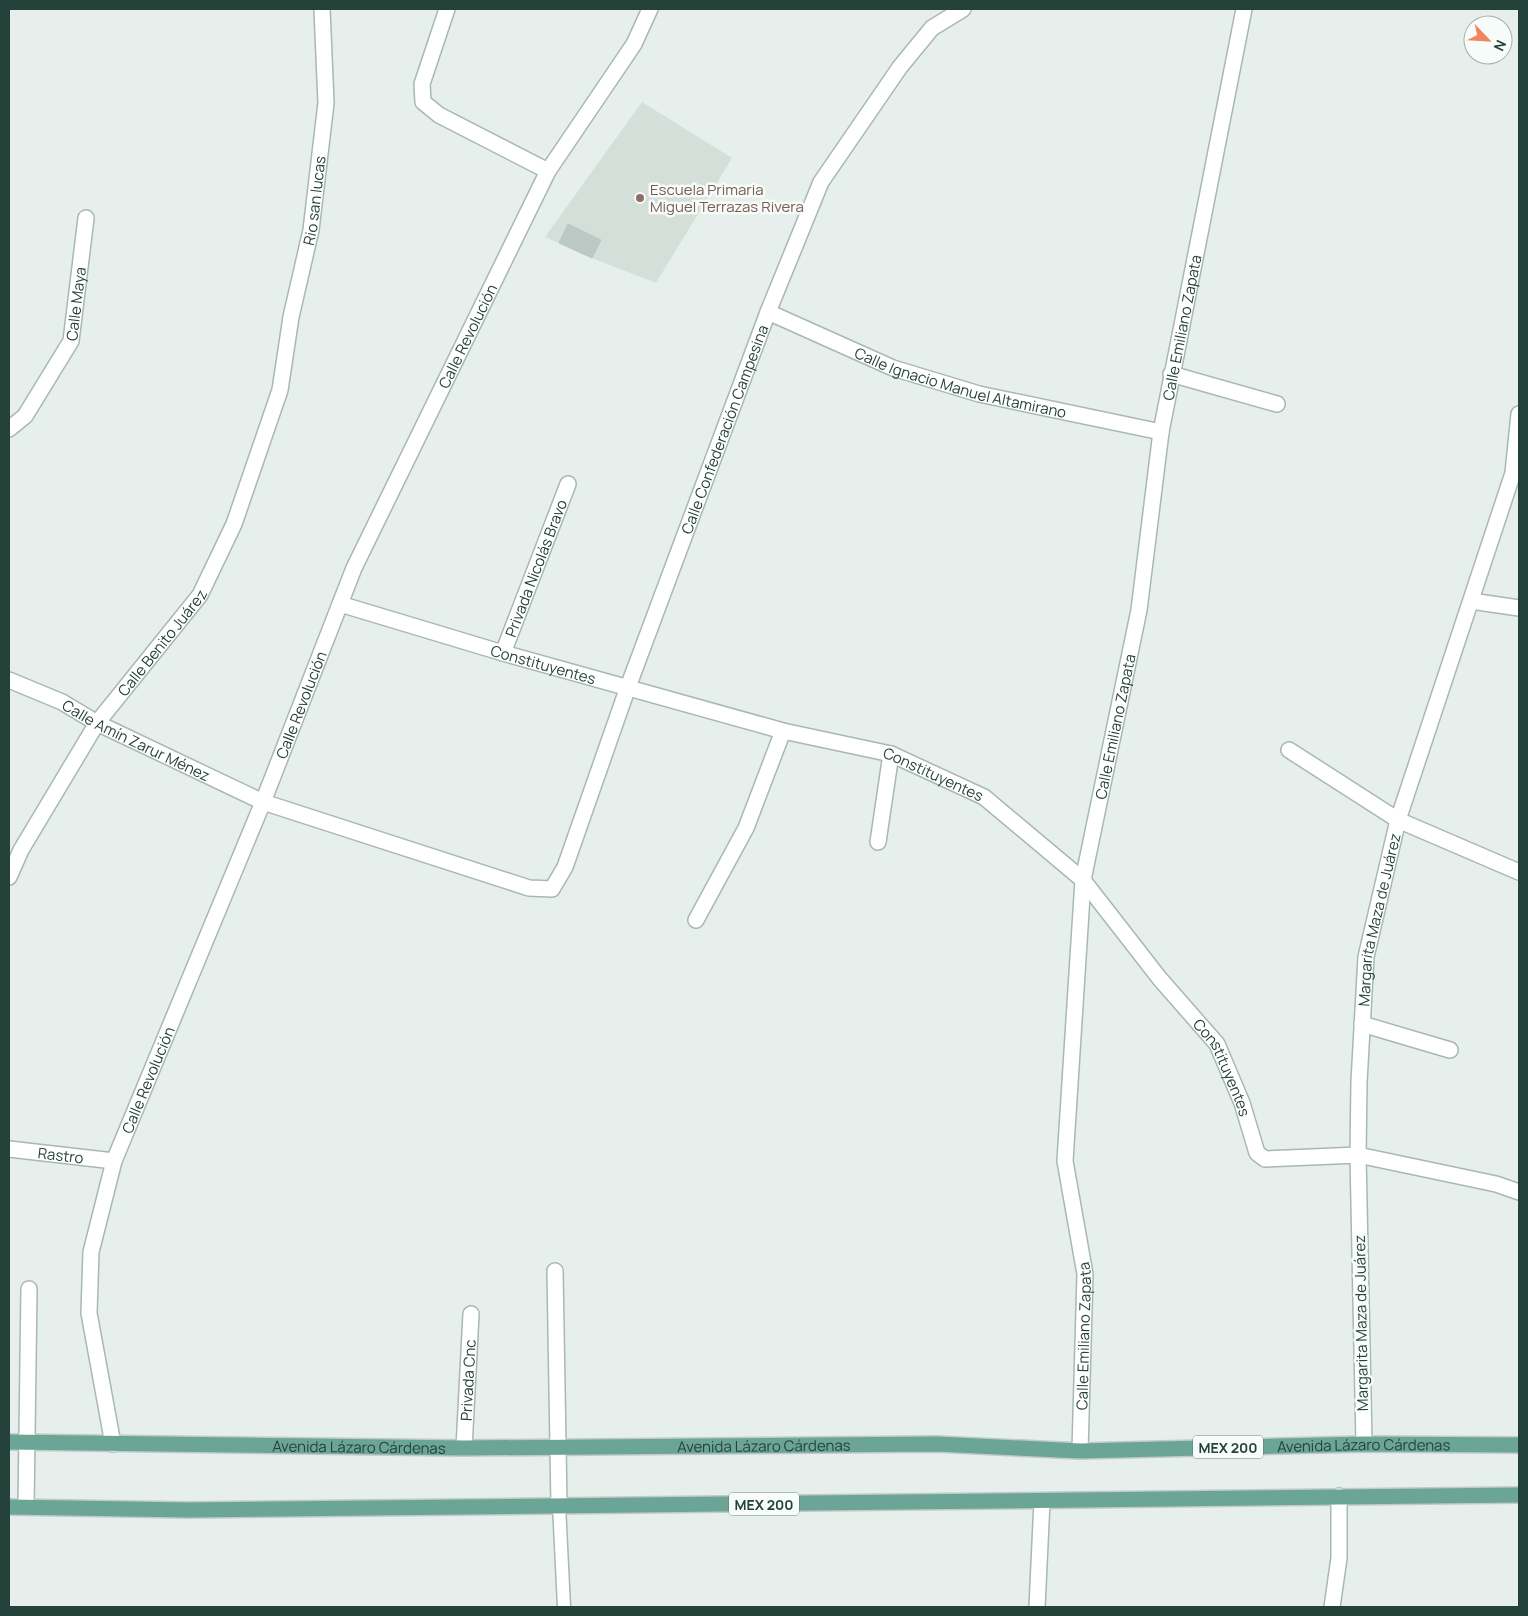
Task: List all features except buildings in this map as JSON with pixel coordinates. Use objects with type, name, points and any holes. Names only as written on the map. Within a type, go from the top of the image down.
[{"type":"main road","name":"Avenida Lázaro Cárdenas","points":[[9,1442],[464,1448],[937,1444],[1080,1451],[1364,1444],[1519,1445]]},
{"type":"main road","name":"MEX 200","points":[[9,1507],[189,1510],[1519,1495]]},
{"type":"street","name":"Rio san lucas","points":[[280,390],[291,317],[311,230],[326,103],[322,9]]},
{"type":"street","points":[[447,9],[422,84],[422,102],[439,114],[548,171]]},
{"type":"street","name":"Calle Revolución","points":[[113,1444],[89,1312],[91,1252],[114,1161],[263,802],[354,568],[548,171],[634,44],[650,9]]},
{"type":"street","name":"Calle Confederación Campesina","points":[[552,889],[565,867],[628,687],[768,312],[822,182],[906,60],[932,28],[963,9]]},
{"type":"street","name":"Calle Emiliano Zapata","points":[[1080,1451],[1085,1274],[1065,1162],[1083,880],[1139,610],[1160,432],[1244,9]]},
{"type":"street","name":"Calle Maya","points":[[9,429],[25,416],[71,341],[86,218]]},
{"type":"street","name":"Calle Ignacio Manuel Altamirano","points":[[768,312],[901,370],[979,394],[1160,432]]},
{"type":"street","points":[[1171,374],[1277,404]]},
{"type":"street","name":"Calle Benito Juárez","points":[[9,878],[21,850],[97,723],[200,595],[234,524],[280,390]]},
{"type":"street","name":"Margarita Maza de Juárez","points":[[1364,1444],[1358,1155],[1366,957],[1398,820],[1516,472],[1519,414]]},
{"type":"street","name":"Privada Nicolás Bravo","points":[[503,653],[568,484]]},
{"type":"street","points":[[1471,601],[1519,608]]},
{"type":"street","name":"Constituyentes","points":[[340,604],[503,653],[783,731],[891,754],[984,797],[1083,880],[1160,979],[1217,1044],[1242,1103],[1257,1153],[1264,1160],[1358,1155],[1496,1184],[1519,1192]]},
{"type":"street","name":"Calle Amín Zarur Ménez","points":[[9,680],[62,702],[97,723],[263,802],[529,888],[552,889]]},
{"type":"street","points":[[696,920],[746,828],[783,731]]},
{"type":"street","points":[[1289,750],[1398,820],[1519,872]]},
{"type":"street","points":[[878,842],[891,754]]},
{"type":"street","points":[[1362,1024],[1450,1050]]},
{"type":"street","name":"Rastro","points":[[9,1149],[114,1161]]},
{"type":"street","points":[[555,1271],[559,1505]]},
{"type":"street","points":[[26,1507],[28,1289]]},
{"type":"street","name":"Privada Cnc","points":[[464,1448],[471,1314]]},
{"type":"street","points":[[1332,1607],[1339,1558],[1339,1496]]},
{"type":"street","points":[[1037,1607],[1042,1501]]},
{"type":"lane","points":[[559,1505],[564,1607]]},
{"type":"shaded area","name":"Escuela Primaria Miguel Terrazas Rivera","points":[[642,102],[732,158],[656,283],[545,237]]},
{"type":"place","name":"Escuela Primaria Miguel Terrazas Rivera","points":[[640,198]]}]
